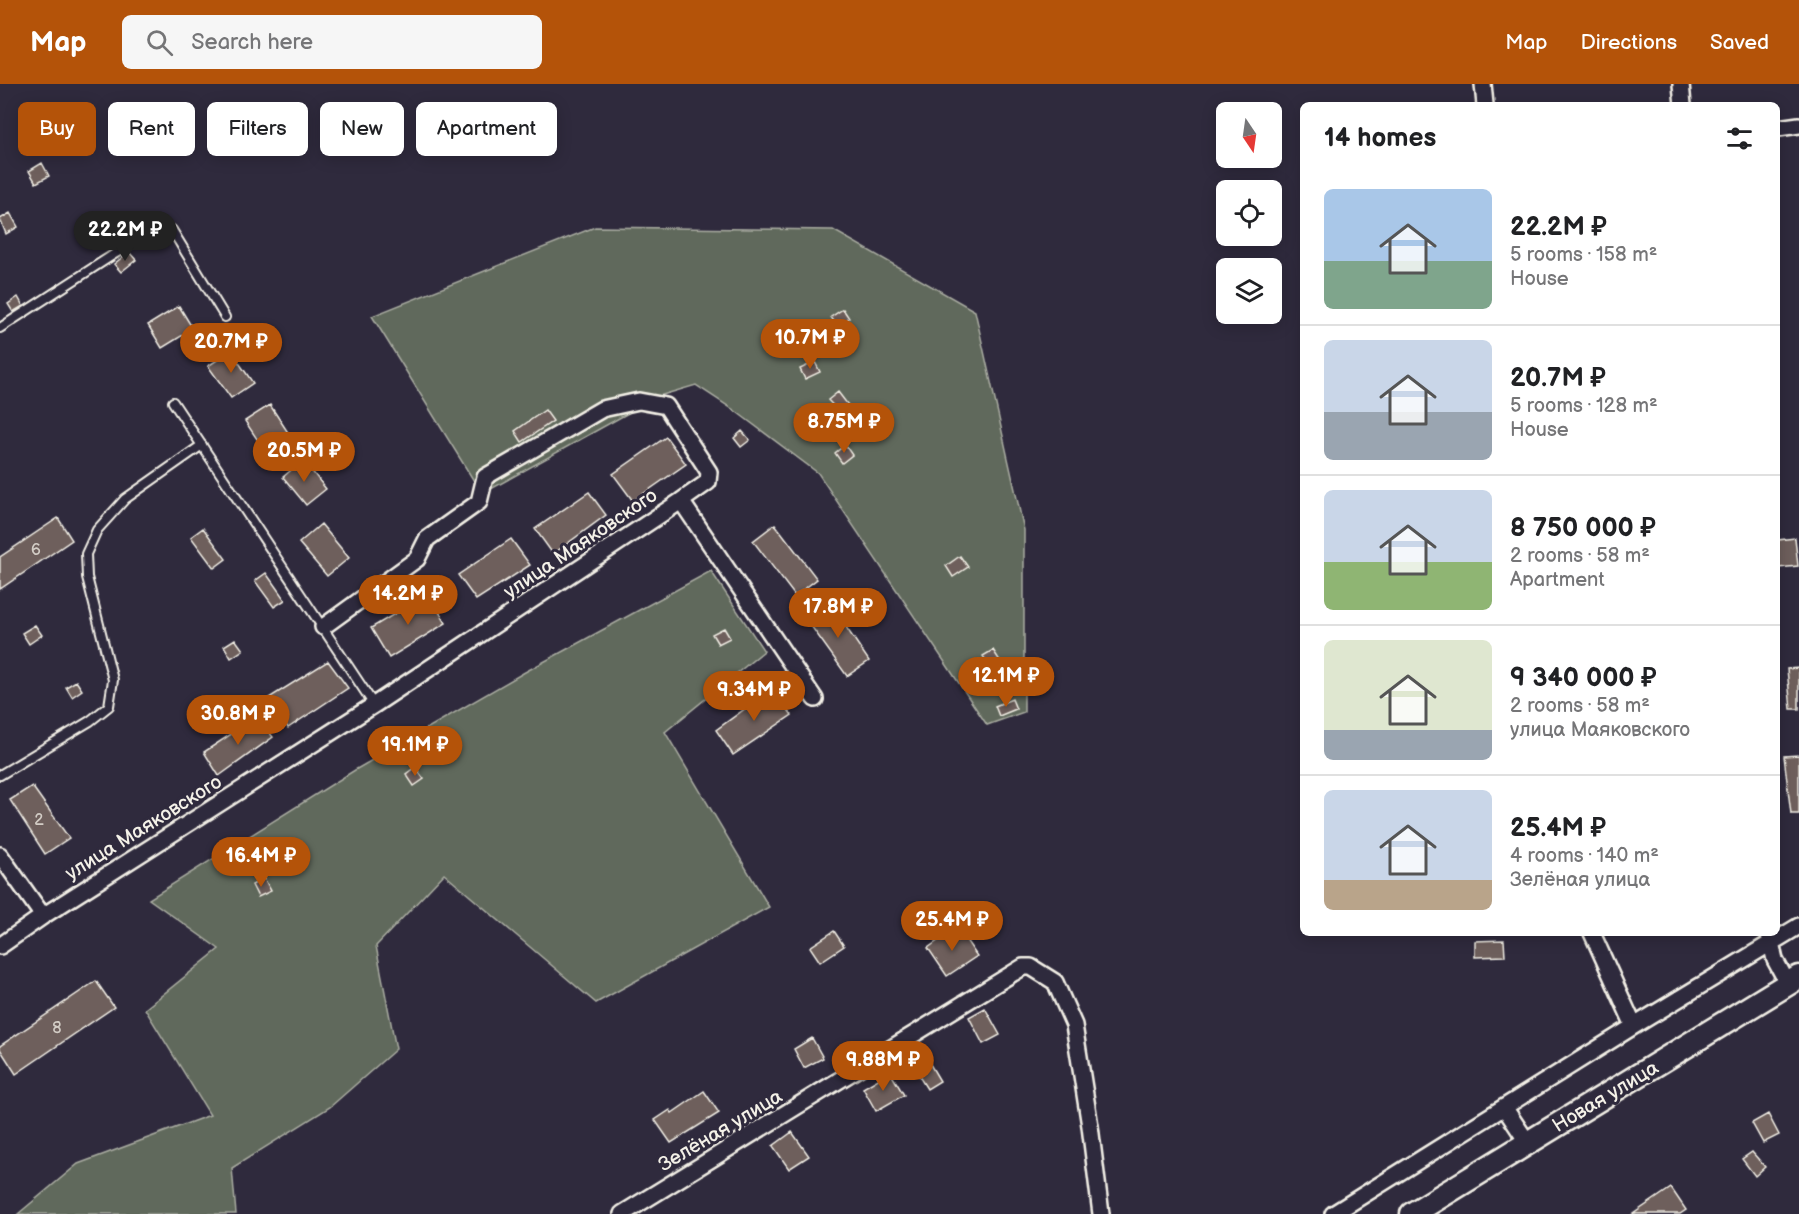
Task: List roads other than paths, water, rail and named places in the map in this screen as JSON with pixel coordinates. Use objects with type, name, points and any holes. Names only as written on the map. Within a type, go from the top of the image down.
[{"type":"street","points":[[1483,84],[1485,102]]},
{"type":"street","points":[[1681,84],[1683,102]]},
{"type":"street","points":[[1780,128],[1799,125]]},
{"type":"street","points":[[323,627],[417,559],[427,539],[479,502],[485,477],[602,408],[639,401],[666,405],[709,472],[708,482],[681,501]]},
{"type":"street","name":"улица Маяковского","points":[[0,946],[43,916],[374,705],[681,501],[815,699]]},
{"type":"street","points":[[0,855],[43,916]]},
{"type":"street","points":[[1780,934],[1799,926]]},
{"type":"street","points":[[1593,936],[1634,1026]]},
{"type":"street","points":[[1333,1214],[1634,1026],[1769,938],[1775,960],[1793,981]]},
{"type":"street","name":"Зелёная улица","points":[[622,1214],[1023,967],[1031,967],[1055,982],[1074,1025],[1101,1214]]},
{"type":"street","name":"Новая улица","points":[[1412,1214],[1793,981]]},
{"type":"street","points":[[1504,1107],[1528,1143]]},
{"type":"lane","points":[[0,328],[130,244],[161,228],[172,230],[225,317]]},
{"type":"lane","points":[[173,402],[374,705]]},
{"type":"lane","points":[[0,775],[90,721],[109,706],[113,680],[87,577],[86,554],[97,530],[126,499],[202,445]]}]
